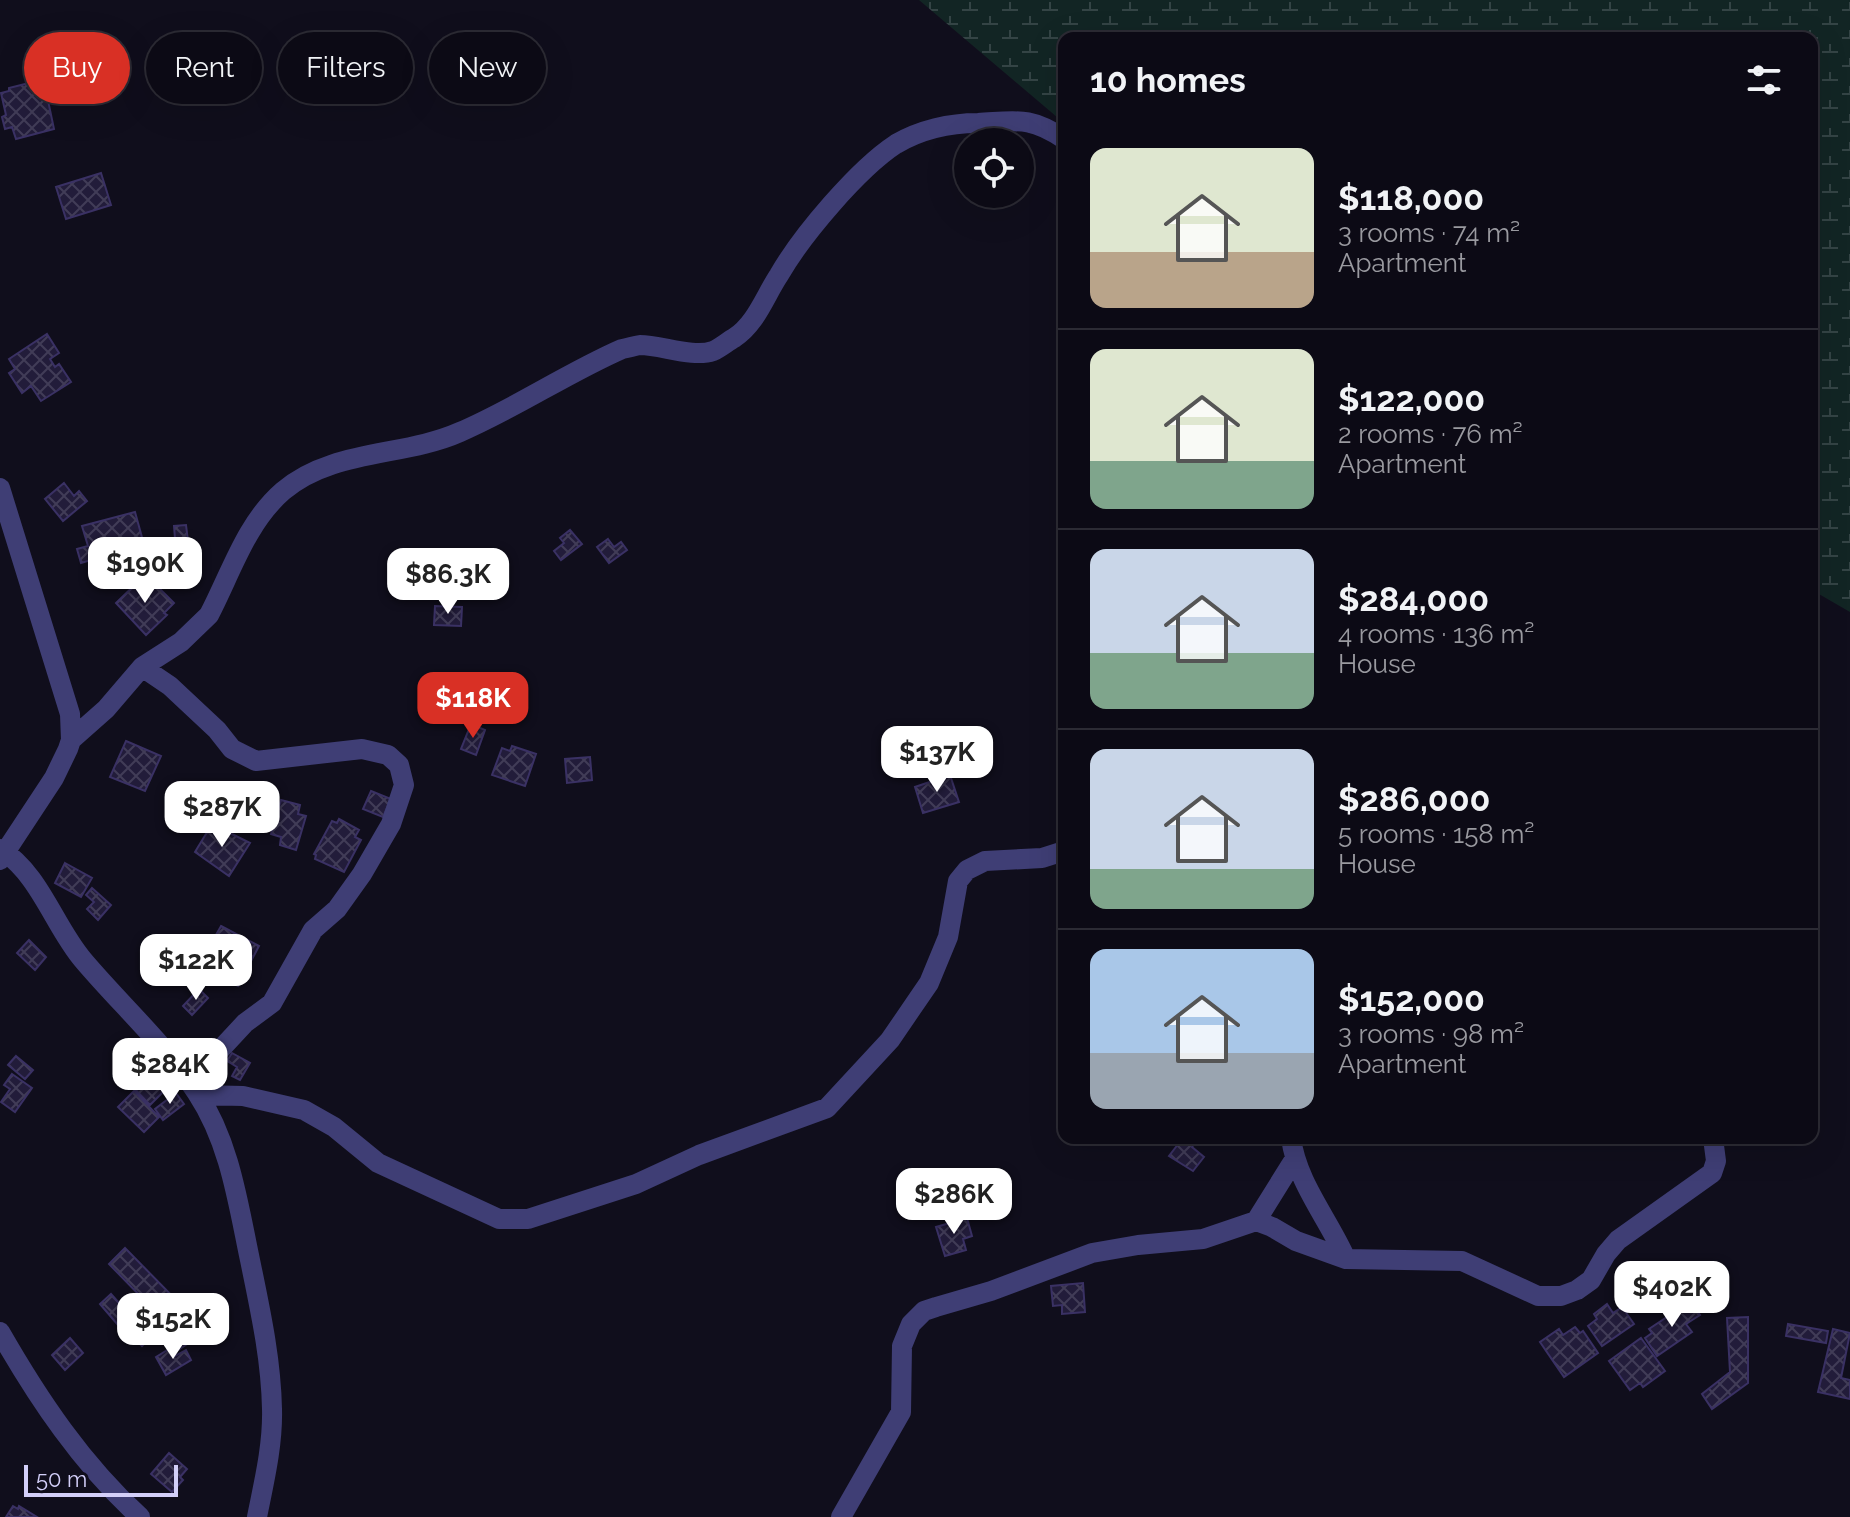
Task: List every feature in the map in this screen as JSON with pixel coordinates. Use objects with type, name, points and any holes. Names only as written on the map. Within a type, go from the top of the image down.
[{"type":"street","points":[[257,1517],[271,1431],[269,1359],[237,1192],[221,1140],[193,1087],[141,1022],[81,958],[38,889],[1,854],[54,778],[71,740],[106,709],[142,667],[181,642],[209,615],[257,520],[269,504],[301,478],[343,462],[427,444],[460,432],[622,349],[641,345],[711,352],[738,336],[757,315],[780,273],[821,217],[879,157],[898,143],[922,132],[966,123],[1020,120],[1044,126],[1058,135]]},
{"type":"street","points":[[0,488],[70,714],[71,740]]},
{"type":"street","points":[[142,667],[170,686],[217,730],[232,749],[256,761],[362,749],[388,755],[399,765],[404,785],[391,824],[357,883],[337,909],[313,930],[272,1003],[245,1023],[219,1051],[193,1087]]},
{"type":"street","points":[[193,1087],[304,1110],[334,1127],[378,1163],[499,1219],[528,1219],[636,1184],[699,1155],[827,1108],[890,1040],[929,983],[948,937],[958,881],[967,870],[985,861],[1042,858],[1058,853]]},
{"type":"street","points":[[1292,1144],[1294,1160],[1346,1259]]},
{"type":"street","points":[[841,1517],[901,1412],[902,1346],[911,1324],[924,1311],[991,1291],[1092,1253],[1203,1239],[1256,1221],[1296,1241],[1346,1259],[1462,1261],[1538,1296],[1561,1296],[1591,1280],[1618,1240],[1712,1173],[1716,1161],[1714,1144]]},
{"type":"street","points":[[1256,1221],[1294,1160]]},
{"type":"street","points":[[0,1332],[72,1443],[95,1473],[140,1517]]},
{"type":"green space","points":[[919,0],[1850,0],[1850,612],[1818,593],[1818,32],[1058,32],[1058,118]]},
{"type":"building","points":[[24,84],[24,104],[49,104],[54,129],[16,139],[12,127],[5,129],[2,117],[6,115],[1,93],[9,91],[9,88]]},
{"type":"building","points":[[101,173],[111,205],[66,219],[56,187]]},
{"type":"building","points":[[47,334],[59,353],[50,359],[55,367],[59,364],[71,382],[41,401],[31,386],[22,393],[9,373],[15,369],[9,359]]},
{"type":"building","points":[[64,483],[74,496],[79,491],[87,501],[63,521],[45,499]]},
{"type":"building","points":[[135,512],[143,541],[137,542],[144,569],[97,582],[91,560],[81,563],[77,549],[88,546],[82,526]]},
{"type":"building","points":[[186,525],[189,549],[176,551],[174,526]]},
{"type":"building","points":[[570,530],[582,544],[561,560],[554,551],[564,543],[560,538]]},
{"type":"building","points":[[608,539],[614,547],[621,542],[627,550],[609,563],[597,547]]},
{"type":"building","points":[[143,577],[150,584],[153,582],[174,603],[164,613],[167,615],[146,635],[116,603]]},
{"type":"building","points":[[435,606],[462,607],[461,626],[434,625]]},
{"type":"building","points":[[470,678],[492,681],[488,707],[472,705],[473,699],[467,698]]},
{"type":"building","points":[[471,724],[485,730],[476,755],[461,749]]},
{"type":"building","points":[[126,741],[161,756],[145,791],[110,777]]},
{"type":"building","points":[[512,746],[536,754],[525,786],[492,775],[502,748],[510,751]]},
{"type":"building","points":[[590,757],[592,780],[567,783],[565,759]]},
{"type":"building","points":[[950,775],[959,802],[923,813],[915,787]]},
{"type":"building","points":[[371,791],[391,799],[383,817],[363,809]]},
{"type":"building","points":[[281,800],[300,805],[298,814],[306,816],[296,850],[280,845],[281,837],[271,834]]},
{"type":"building","points":[[339,819],[359,830],[355,837],[361,840],[344,872],[315,859],[314,854],[332,821],[337,823]]},
{"type":"building","points":[[212,824],[250,843],[229,876],[195,852]]},
{"type":"building","points":[[65,863],[92,878],[81,897],[55,883]]},
{"type":"building","points":[[92,888],[111,905],[98,920],[87,909],[94,902],[86,895]]},
{"type":"building","points":[[221,926],[259,946],[238,986],[191,963],[203,938],[212,942]]},
{"type":"building","points":[[29,940],[46,957],[35,970],[17,953]]},
{"type":"building","points":[[199,989],[208,998],[192,1015],[183,1006]]},
{"type":"building","points":[[232,1053],[250,1063],[240,1080],[232,1076],[237,1067],[227,1061]]},
{"type":"building","points":[[16,1056],[33,1070],[25,1079],[8,1065]]},
{"type":"building","points":[[151,1066],[170,1085],[150,1105],[131,1085]]},
{"type":"building","points":[[12,1074],[32,1088],[15,1112],[1,1102],[10,1089],[4,1085]]},
{"type":"building","points":[[134,1091],[159,1117],[144,1132],[118,1107]]},
{"type":"building","points":[[176,1093],[184,1104],[163,1120],[155,1109]]},
{"type":"building","points":[[1178,1144],[1194,1144],[1192,1147],[1204,1157],[1193,1171],[1169,1156]]},
{"type":"building","points":[[967,1218],[972,1236],[963,1239],[966,1250],[945,1256],[936,1227]]},
{"type":"building","points":[[125,1248],[182,1306],[142,1346],[133,1337],[165,1305],[160,1301],[152,1308],[109,1264]]},
{"type":"building","points":[[1083,1283],[1085,1312],[1062,1314],[1062,1305],[1053,1306],[1051,1286]]},
{"type":"building","points":[[111,1294],[136,1322],[124,1332],[100,1304]]},
{"type":"building","points":[[1691,1301],[1700,1315],[1686,1324],[1692,1332],[1657,1356],[1645,1338],[1652,1333],[1649,1329]]},
{"type":"building","points":[[1607,1304],[1613,1313],[1622,1307],[1634,1324],[1602,1346],[1588,1326],[1597,1319],[1594,1314]]},
{"type":"building","points":[[1748,1317],[1748,1383],[1712,1409],[1702,1394],[1730,1372],[1727,1318]]},
{"type":"building","points":[[1788,1324],[1828,1331],[1826,1343],[1786,1336]]},
{"type":"building","points":[[1575,1327],[1580,1333],[1583,1331],[1598,1353],[1564,1377],[1540,1342],[1559,1329],[1563,1335]]},
{"type":"building","points":[[1833,1329],[1850,1333],[1841,1378],[1850,1380],[1850,1399],[1818,1392]]},
{"type":"building","points":[[187,1332],[193,1340],[174,1353],[168,1345]]},
{"type":"building","points":[[70,1338],[83,1353],[65,1370],[52,1355]]},
{"type":"building","points":[[1641,1338],[1665,1371],[1643,1387],[1640,1383],[1630,1390],[1609,1361]]},
{"type":"building","points":[[169,1349],[173,1357],[186,1350],[191,1360],[166,1375],[156,1357]]},
{"type":"building","points":[[169,1453],[187,1469],[180,1477],[183,1480],[172,1492],[151,1474]]},
{"type":"building","points":[[13,1506],[18,1509],[19,1506],[37,1517],[6,1517]]}]
